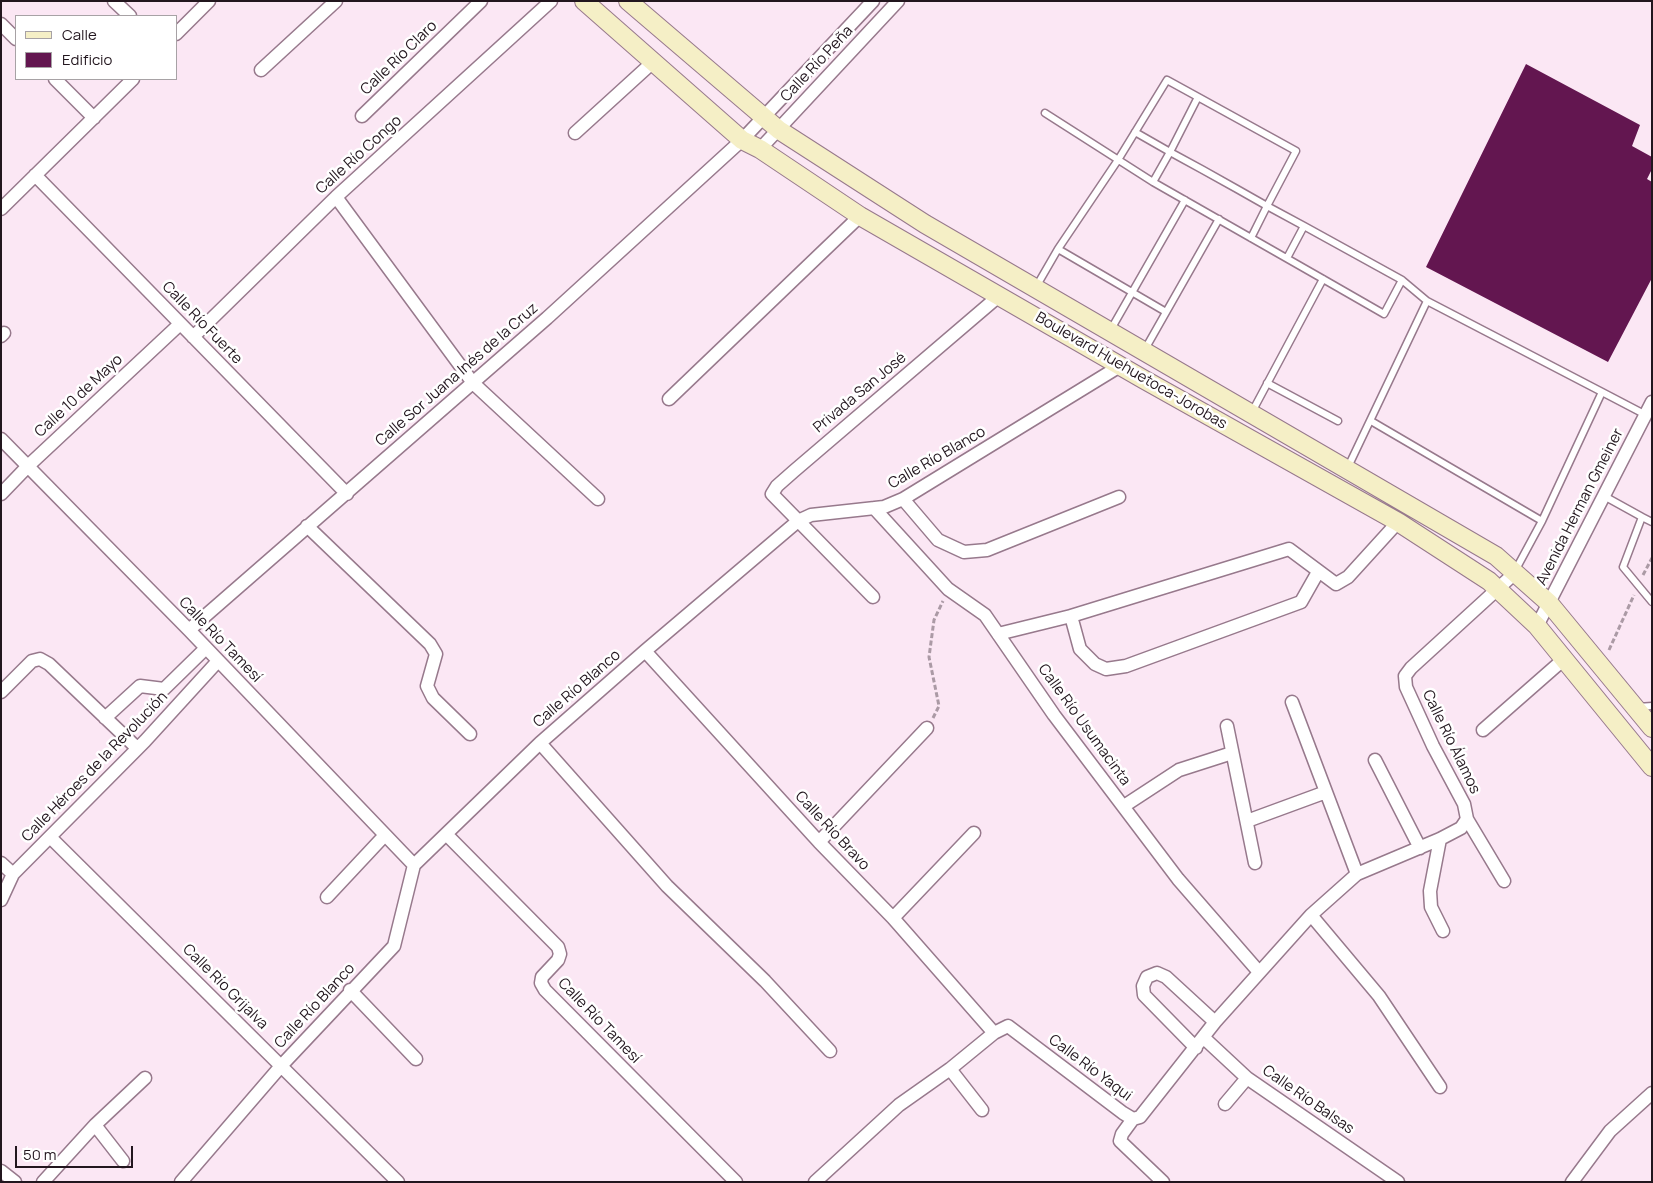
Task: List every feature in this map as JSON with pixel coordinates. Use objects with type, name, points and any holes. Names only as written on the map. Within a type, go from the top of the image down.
[{"type":"main road","name":"Boulevard Huehuetoca-Jorobas","points":[[584,1],[742,140],[760,149],[860,216],[1000,295],[1120,366],[1398,522],[1489,581],[1537,626],[1652,767]]},
{"type":"main road","name":"Boulevard Huehuetoca-Jorobas","points":[[628,1],[779,130],[925,224],[1496,556],[1549,603],[1652,728]]},
{"type":"street","points":[[114,1],[129,15]]},
{"type":"street","points":[[178,32],[209,1]]},
{"type":"street","points":[[261,70],[336,1]]},
{"type":"street","name":"Calle Río Claro","points":[[362,116],[481,1]]},
{"type":"street","name":"Calle Río Congo","points":[[193,336],[336,197],[550,1]]},
{"type":"street","name":"Calle Río Peña","points":[[742,140],[873,1]]},
{"type":"street","name":"Calle Río Peña","points":[[760,149],[898,1]]},
{"type":"street","points":[[1,24],[15,38]]},
{"type":"street","points":[[575,133],[653,62]]},
{"type":"street","points":[[56,80],[94,118]]},
{"type":"street","points":[[1,209],[131,80]]},
{"type":"street","name":"Calle Sor Juana Inés de la Cruz","points":[[189,630],[473,383],[742,140]]},
{"type":"street","name":"Calle Río Fuerte","points":[[35,175],[346,494]]},
{"type":"street","points":[[336,197],[473,383],[598,499]]},
{"type":"street","points":[[669,399],[860,216]]},
{"type":"street","name":"Privada San José","points":[[798,521],[772,494],[777,486],[1000,295]]},
{"type":"street","name":"Calle 10 de Mayo","points":[[1,494],[28,466],[180,324]]},
{"type":"street","name":"Calle Río Blanco","points":[[182,1182],[281,1066],[350,990],[394,946],[414,865],[540,743],[798,521],[811,515],[874,508],[903,499],[1120,366]]},
{"type":"street","name":"Avenida Herman Gmeiner","points":[[1537,626],[1652,402]]},
{"type":"street","name":"Calle Río Tamesí","points":[[1,439],[189,630],[414,865]]},
{"type":"street","points":[[903,499],[938,540],[964,552],[987,550],[1119,497]]},
{"type":"street","name":"Calle Río Usumacinta","points":[[874,508],[948,590],[985,615],[1054,715],[1178,879],[1259,972]]},
{"type":"street","points":[[798,521],[873,597]]},
{"type":"street","points":[[998,634],[1071,616],[1289,549],[1336,584],[1348,577],[1398,522]]},
{"type":"street","points":[[307,526],[430,644],[436,654],[427,686],[433,698],[470,734]]},
{"type":"street","points":[[1071,616],[1080,649],[1095,664],[1106,669],[1126,666],[1301,602],[1318,572]]},
{"type":"street","name":"Calle Río Álamos","points":[[1357,874],[1440,839],[1461,828],[1467,819],[1464,804],[1433,746],[1406,688],[1405,676],[1411,668],[1515,573]]},
{"type":"street","points":[[106,718],[140,686],[164,689],[206,648]]},
{"type":"street","name":"Calle Río Bravo","points":[[646,651],[819,842],[893,918],[994,1033]]},
{"type":"street","points":[[1,692],[32,661],[40,659],[49,664],[137,748]]},
{"type":"street","points":[[1483,730],[1564,659]]},
{"type":"street","name":"Calle Héroes de la Revolución","points":[[1,900],[14,874],[137,748],[218,661]]},
{"type":"street","points":[[1292,702],[1357,874]]},
{"type":"street","points":[[1226,726],[1255,863]]},
{"type":"street","points":[[819,842],[927,728]]},
{"type":"street","points":[[540,743],[667,886],[765,981],[830,1051]]},
{"type":"street","points":[[1124,806],[1179,770],[1232,753]]},
{"type":"street","points":[[1375,760],[1420,848]]},
{"type":"street","points":[[1247,821],[1326,792]]},
{"type":"street","points":[[1467,819],[1504,881]]},
{"type":"street","points":[[893,918],[974,833]]},
{"type":"street","name":"Calle Río Tamesí","points":[[446,834],[558,948],[560,954],[558,960],[542,976],[541,983],[545,990],[736,1182]]},
{"type":"street","points":[[327,897],[385,836]]},
{"type":"street","name":"Calle Río Grijalva","points":[[50,837],[398,1182]]},
{"type":"street","points":[[1440,839],[1430,899],[1431,907],[1443,931]]},
{"type":"street","points":[[1,863],[14,874]]},
{"type":"street","name":"Calle Río Yaqui","points":[[994,1033],[1008,1026],[1133,1120],[1140,1117],[1215,1022],[1259,972],[1311,915],[1357,874]]},
{"type":"street","points":[[1311,915],[1379,996],[1440,1087]]},
{"type":"street","name":"Calle Río Balsas","points":[[1215,1022],[1166,977],[1157,973],[1147,977],[1143,986],[1144,995],[1200,1043],[1247,1078],[1398,1182]]},
{"type":"street","points":[[350,990],[416,1059]]},
{"type":"street","points":[[815,1182],[899,1105],[950,1069],[994,1033]]},
{"type":"street","points":[[950,1069],[982,1110]]},
{"type":"street","points":[[43,1182],[95,1126],[145,1078]]},
{"type":"street","points":[[1225,1104],[1247,1078]]},
{"type":"street","points":[[1573,1182],[1610,1131],[1652,1093]]},
{"type":"street","points":[[1133,1120],[1122,1134],[1120,1140],[1163,1182]]},
{"type":"street","points":[[95,1126],[123,1161]]},
{"type":"street","points":[[1,1171],[15,1182]]},
{"type":"lane","points":[[1036,288],[1058,249],[1118,160],[1167,80],[1296,151],[1251,238]]},
{"type":"lane","points":[[1153,182],[1198,97]]},
{"type":"lane","points":[[1045,113],[1153,182],[1384,314],[1402,280]]},
{"type":"lane","points":[[1135,132],[1402,280],[1427,301],[1646,415]]},
{"type":"lane","points":[[1110,331],[1185,200]]},
{"type":"lane","points":[[1144,351],[1219,219]]},
{"type":"lane","points":[[1287,258],[1304,226]]},
{"type":"lane","points":[[1058,249],[1166,312]]},
{"type":"lane","points":[[1251,413],[1323,279]]},
{"type":"lane","points":[[1347,468],[1427,301]]},
{"type":"lane","points":[[1267,383],[1338,421]]},
{"type":"lane","points":[[1515,573],[1542,521],[1602,392]]},
{"type":"lane","points":[[1371,421],[1542,521]]},
{"type":"lane","points":[[1604,496],[1652,522]]},
{"type":"lane","points":[[1642,517],[1623,567],[1652,602]]},
{"type":"lane","points":[[1634,707],[1652,706]]},
{"type":"path","points":[[1601,667],[1652,558]]},
{"type":"path","points":[[927,728],[939,706],[929,657],[934,620],[948,590]]},
{"type":"building","points":[[1526,64],[1640,125],[1632,146],[1652,157],[1652,169],[1647,179],[1652,182],[1652,278],[1608,362],[1426,267]]}]
